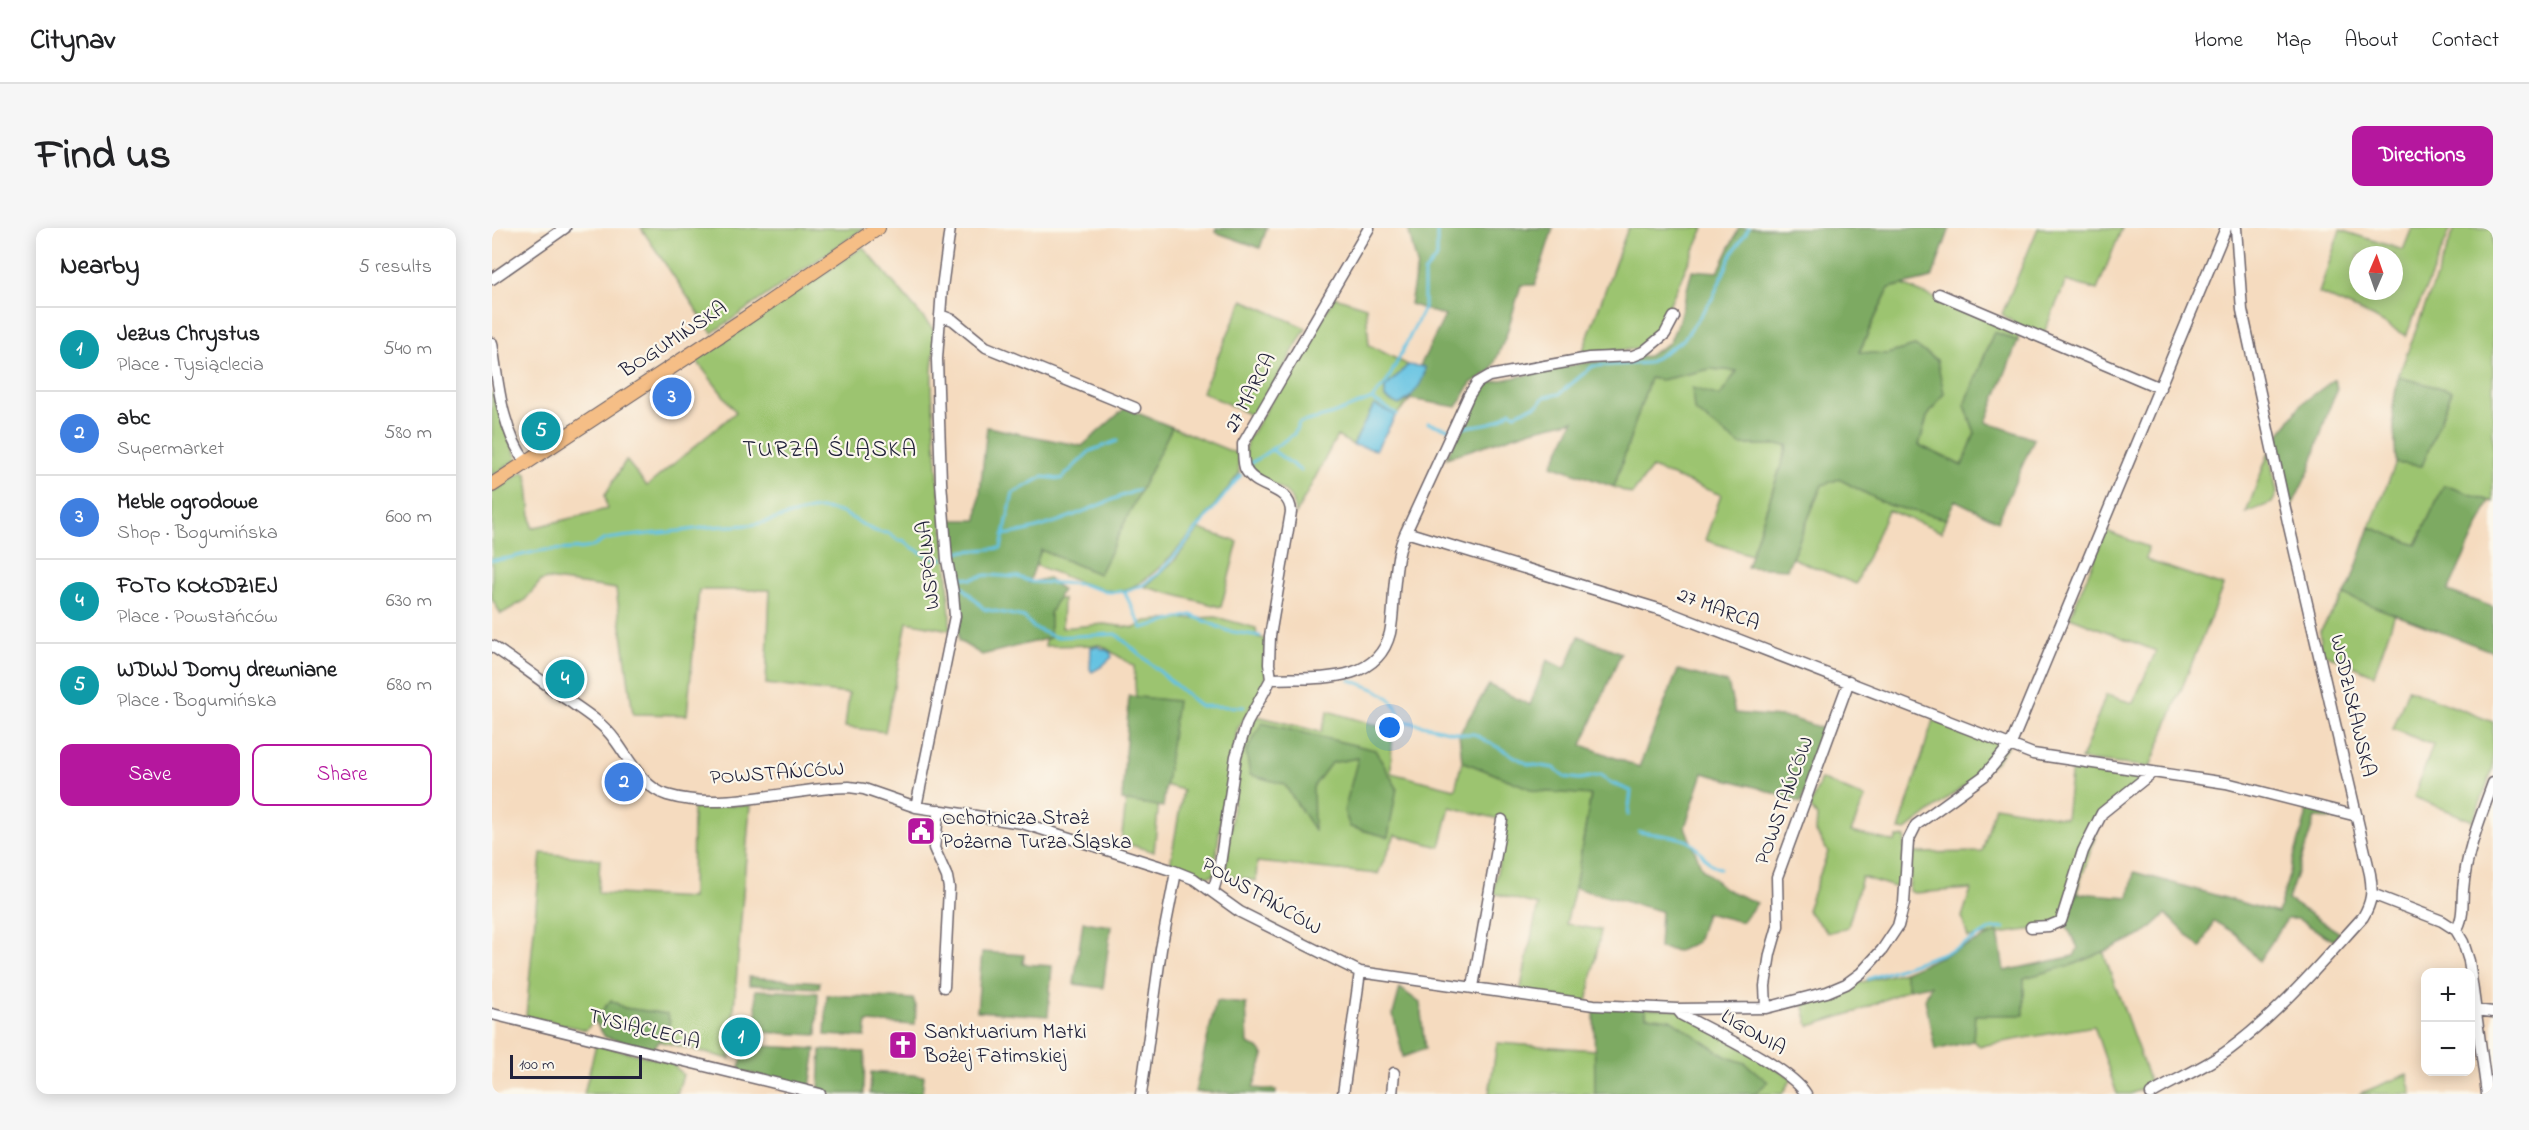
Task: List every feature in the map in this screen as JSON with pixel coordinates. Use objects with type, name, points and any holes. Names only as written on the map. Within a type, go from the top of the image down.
[{"type":"main road","name":"BOGUMIŃSKA","points":[[492,484],[782,294],[878,228]]},
{"type":"street","points":[[492,279],[565,228]]},
{"type":"street","name":"WSPÓLNA","points":[[916,807],[955,616],[946,560],[937,359],[950,228]]},
{"type":"street","name":"27 MARCA","points":[[1271,680],[1270,636],[1284,564],[1291,503],[1286,496],[1266,486],[1248,472],[1244,466],[1243,444],[1369,228]]},
{"type":"street","points":[[2226,228],[2011,744],[2033,754],[2226,783],[2357,816]]},
{"type":"street","name":"WODZISŁAWSKA","points":[[2236,228],[2242,310],[2288,522],[2370,874],[2372,894]]},
{"type":"street","points":[[1939,294],[2160,388]]},
{"type":"street","points":[[940,315],[953,320],[986,346],[1136,408]]},
{"type":"street","points":[[1213,891],[1219,872],[1236,756],[1247,723],[1271,680],[1344,675],[1369,667],[1380,656],[1390,632],[1400,545],[1469,394],[1477,383],[1489,376],[1578,360],[1633,356],[1643,352],[1665,334],[1674,317]]},
{"type":"street","points":[[492,343],[495,387],[514,441],[526,462]]},
{"type":"street","name":"27 MARCA","points":[[1406,532],[1665,611],[2011,744]]},
{"type":"street","name":"POWSTAŃCÓW","points":[[492,646],[597,721],[614,737],[636,770],[651,786],[667,795],[696,799],[736,799],[849,787],[864,789],[916,807],[1022,823],[1194,879],[1240,912],[1360,972],[1594,1005],[1677,1009],[1766,1008],[1827,993],[1846,984],[1862,973],[1882,950],[1898,926],[1904,903],[1908,841],[1917,825],[1984,776],[2011,744]]},
{"type":"street","name":"POWSTAŃCÓW","points":[[1766,1008],[1765,986],[1768,965],[1778,926],[1777,877],[1849,681]]},
{"type":"street","points":[[2031,927],[2049,926],[2061,921],[2083,851],[2102,813],[2153,772]]},
{"type":"street","points":[[2456,930],[2462,920],[2465,867],[2469,851],[2493,783]]},
{"type":"street","points":[[939,810],[934,848],[947,877],[949,888],[944,987]]},
{"type":"street","points":[[1473,987],[1502,820]]},
{"type":"street","name":"POWSTAŃCÓW","points":[[1142,1094],[1161,949],[1176,872]]},
{"type":"street","points":[[2151,1094],[2195,1072],[2230,1050],[2263,1022],[2299,987],[2363,917],[2372,894],[2442,921],[2456,930],[2468,953],[2470,968]]},
{"type":"street","points":[[1343,1094],[1360,972]]},
{"type":"street","name":"LIGONIA","points":[[1677,1009],[1682,1015],[1725,1037],[1792,1078],[1806,1094]]},
{"type":"street","points":[[2487,1094],[2475,1010],[2493,1012]]},
{"type":"street","name":"TYSIĄCLECIA","points":[[492,1014],[820,1094]]},
{"type":"street","points":[[1392,1094],[1394,1073]]},
{"type":"green space","points":[[641,228],[864,228],[712,333]]},
{"type":"green space","points":[[1216,228],[1267,228],[1260,248],[1215,232]]},
{"type":"green space","points":[[1408,228],[1553,228],[1535,285],[1521,285],[1506,336],[1491,371],[1471,383],[1457,407],[1409,399],[1425,373],[1425,367],[1420,366],[1445,316],[1410,304],[1417,265]]},
{"type":"green space","points":[[1628,228],[1704,228],[1655,336],[1638,349],[1582,353]]},
{"type":"green space","points":[[1739,228],[1950,228],[1932,278],[1889,288],[1859,352],[1887,354],[1915,346],[1937,360],[1944,393],[1927,417],[1919,445],[1962,466],[1975,433],[1965,405],[1994,332],[2018,341],[1986,422],[2034,439],[1998,521],[1955,500],[1946,519],[1888,505],[1839,479],[1822,485],[1787,569],[1747,567],[1788,445],[1740,445],[1694,410],[1692,388],[1720,396],[1737,371],[1710,369],[1661,380],[1650,378],[1614,487],[1552,465],[1574,420],[1532,430],[1446,458],[1477,394],[1488,383],[1583,363],[1648,356],[1669,343],[1679,321],[1692,270],[1718,272]]},
{"type":"green space","points":[[2038,228],[2122,228],[2097,290],[2066,281],[2043,335],[2018,326],[2002,314]]},
{"type":"green space","points":[[2412,228],[2451,228],[2406,336],[2373,317],[2319,293],[2340,230],[2390,246],[2349,246],[2349,300],[2403,300],[2403,250]]},
{"type":"green space","points":[[2455,228],[2493,228],[2493,502],[2444,485],[2416,545],[2370,527],[2396,463],[2422,466],[2452,391],[2398,377]]},
{"type":"green space","points":[[863,247],[938,335],[933,357],[932,388],[948,578],[950,630],[907,622],[885,732],[845,727],[849,694],[766,684],[770,590],[699,590],[687,715],[633,714],[616,589],[547,579],[541,581],[524,601],[501,614],[492,599],[492,493],[523,472],[527,474],[532,528],[607,509],[605,495],[626,460],[647,486],[736,412],[696,360]]},
{"type":"green space","points":[[1903,285],[2018,332],[2018,341],[1994,332],[1965,405],[1975,433],[1963,466],[1919,445],[1927,417],[1944,393],[1915,346],[1887,354],[1859,353],[1889,288]]},
{"type":"green space","points":[[1335,297],[1366,307],[1369,345],[1408,365],[1385,388],[1385,398],[1399,405],[1411,399],[1396,415],[1374,405],[1353,445],[1337,436],[1296,514],[1288,494],[1250,468],[1246,452],[1247,441]]},
{"type":"green space","points":[[1243,300],[1306,328],[1255,417],[1202,392]]},
{"type":"green space","points":[[1710,369],[1737,371],[1720,396],[1740,445],[1788,444],[1751,555],[1705,540],[1721,495],[1652,468],[1632,494],[1614,487],[1650,378],[1661,380]]},
{"type":"green space","points":[[2398,377],[2452,391],[2422,466],[2396,463],[2393,407]]},
{"type":"green space","points":[[2335,379],[2337,389],[2310,469],[2290,510],[2275,441],[2301,404]]},
{"type":"green space","points":[[492,393],[494,393],[517,459],[492,476]]},
{"type":"green space","points":[[1125,408],[1172,427],[1099,574],[1041,550],[1029,583],[1048,578],[1062,590],[1050,613],[1050,638],[982,655],[959,641],[949,520],[977,520],[987,427],[1082,446]]},
{"type":"green space","points":[[1172,427],[1238,454],[1239,474],[1164,563],[1129,588],[1114,591],[1084,584],[1035,565],[1041,550],[1099,574]]},
{"type":"green space","points":[[2269,452],[2277,493],[2272,503],[2246,513]]},
{"type":"green space","points":[[1839,479],[1888,505],[1946,519],[1941,532],[1888,510],[1856,584],[1792,558],[1822,485]]},
{"type":"green space","points":[[2444,485],[2490,501],[2448,591],[2493,607],[2493,652],[2344,595],[2350,585],[2370,527],[2416,545]]},
{"type":"green space","points":[[1199,529],[1238,542],[1221,607],[1145,587],[1174,561]]},
{"type":"green space","points":[[2106,531],[2148,547],[2146,560],[2223,586],[2150,767],[2081,760],[2106,695],[2133,703],[2156,651],[2070,617]]},
{"type":"green space","points":[[2344,595],[2395,614],[2374,675],[2322,653],[2320,631]]},
{"type":"green space","points":[[1049,599],[1063,599],[1062,628],[1104,624],[1135,628],[1145,621],[1216,617],[1256,628],[1257,637],[1265,639],[1266,675],[1261,692],[1237,730],[1227,801],[1223,801],[1214,875],[1201,877],[1170,865],[1183,790],[1161,784],[1136,700],[1134,666],[1101,645],[1045,646]]},
{"type":"green space","points":[[1579,636],[1621,653],[1582,745],[1639,767],[1678,670],[1728,683],[1735,713],[1791,718],[1827,730],[1801,803],[1759,788],[1703,773],[1685,827],[1702,868],[1725,889],[1757,903],[1742,922],[1706,913],[1697,942],[1678,951],[1659,948],[1661,911],[1575,888],[1591,795],[1536,791],[1462,761],[1459,734],[1489,685],[1530,705],[1547,660],[1565,669]]},
{"type":"green space","points":[[2408,689],[2493,722],[2493,769],[2473,821],[2414,797],[2433,745],[2393,729]]},
{"type":"green space","points":[[1129,696],[1177,701],[1163,807],[1122,800]]},
{"type":"green space","points":[[1328,711],[1392,730],[1391,773],[1455,789],[1462,761],[1536,791],[1591,794],[1575,888],[1566,924],[1601,930],[1587,1002],[1520,992],[1538,905],[1493,893],[1507,821],[1450,807],[1440,847],[1395,835],[1378,874],[1257,862],[1256,881],[1225,875],[1237,772],[1242,749],[1257,716],[1321,732]]},
{"type":"green space","points":[[1933,720],[2008,745],[1997,761],[1906,830],[1899,830]]},
{"type":"green space","points":[[1262,723],[1375,750],[1397,788],[1388,837],[1350,827],[1344,811],[1358,758],[1331,763],[1313,787],[1314,830],[1284,784],[1250,775],[1246,752]]},
{"type":"green space","points":[[2072,766],[2150,776],[2101,819],[2066,925],[1968,938],[1962,917],[1971,889],[1914,893],[1909,891],[1912,853],[1982,852],[1995,806],[2066,818]]},
{"type":"green space","points":[[1821,779],[1865,798],[1851,832],[1895,842],[1897,837],[1905,837],[1901,889],[1862,877],[1848,927],[1828,933],[1807,910],[1828,852],[1816,832],[1817,816],[1810,807]]},
{"type":"green space","points":[[1127,795],[1159,800],[1154,852],[1121,842]]},
{"type":"green space","points":[[750,805],[730,1059],[659,1041],[667,1032],[667,1014],[624,1008],[612,1001],[586,1030],[526,1016],[541,853],[600,859],[598,893],[692,898],[693,806]]},
{"type":"green space","points":[[2306,807],[2341,816],[2342,820],[2315,818],[2288,900],[2340,933],[2334,941],[2298,919],[2287,919],[2259,961],[2236,934],[2214,921],[2201,948],[2166,914],[2144,934],[2075,964],[2024,978],[2024,1015],[1975,1015],[1973,1041],[1935,1050],[1925,999],[1931,985],[1909,989],[1904,972],[1998,932],[2004,971],[2074,956],[2078,948],[2066,925],[2077,893],[2129,897],[2134,872],[2278,913],[2306,816]]},
{"type":"green space","points":[[1083,922],[1111,926],[1103,988],[1074,984]]},
{"type":"green space","points":[[2103,951],[2151,1085],[2130,1094],[2117,1094],[2094,1026],[1980,1046],[1973,1041],[1974,1015],[2024,978],[2075,964]]},
{"type":"green space","points":[[982,952],[1024,955],[1023,964],[1052,966],[1048,1016],[977,1011]]},
{"type":"green space","points":[[1904,972],[1909,989],[1859,1011],[1809,1026],[1803,1004],[1847,990],[1858,983]]},
{"type":"green space","points":[[749,977],[820,982],[819,988],[749,985]]},
{"type":"green space","points":[[1400,988],[1420,1003],[1425,1049],[1403,1057],[1393,1014]]},
{"type":"green space","points":[[755,990],[818,993],[817,1035],[758,1032]]},
{"type":"green space","points":[[827,995],[913,999],[916,1006],[915,1025],[867,1022],[865,1037],[825,1035]]},
{"type":"green space","points":[[611,1000],[624,1008],[667,1014],[670,1021],[667,1032],[652,1049],[605,1037],[594,1020]]},
{"type":"green space","points":[[1216,1001],[1246,1004],[1248,1044],[1258,1048],[1264,1056],[1253,1088],[1276,1090],[1276,1094],[1195,1092]]},
{"type":"green space","points":[[1594,1005],[1646,1008],[1646,1016],[1670,1019],[1727,1057],[1745,1063],[1768,1082],[1754,1094],[1595,1094]]},
{"type":"green space","points":[[1646,1008],[1677,1009],[1792,1078],[1782,1094],[1646,1094]]},
{"type":"green space","points":[[1497,1043],[1595,1050],[1595,1094],[1489,1094]]},
{"type":"green space","points":[[596,1044],[672,1063],[683,1075],[677,1094],[584,1094]]},
{"type":"green space","points":[[745,1045],[816,1049],[810,1087],[739,1071]]},
{"type":"green space","points":[[821,1050],[865,1052],[864,1094],[837,1094],[819,1090]]},
{"type":"green space","points":[[871,1072],[924,1076],[922,1094],[870,1094]]},
{"type":"green space","points":[[2407,1074],[2412,1094],[2359,1094]]},
{"type":"water","points":[[1408,365],[1425,367],[1423,379],[1408,398],[1399,405],[1385,398],[1385,388]]},
{"type":"water","points":[[1374,405],[1396,415],[1376,450],[1353,445]]},
{"type":"water","points":[[1091,647],[1110,652],[1112,657],[1092,672],[1090,669]]},
{"type":"waterway","points":[[1250,464],[1294,434],[1299,423],[1330,415],[1372,399],[1387,382],[1424,308],[1424,273],[1437,257],[1437,232],[1440,228]]},
{"type":"waterway","points":[[1457,429],[1492,423],[1510,411],[1515,414],[1539,404],[1544,397],[1559,394],[1593,366],[1648,363],[1683,340],[1712,299],[1732,254],[1749,228]]},
{"type":"waterway","points":[[1373,400],[1397,414]]},
{"type":"waterway","points":[[1428,423],[1449,429]]},
{"type":"waterway","points":[[1117,441],[1090,451],[1061,479],[1043,477],[1013,493],[1001,548],[953,552],[960,584],[984,609],[1024,617],[1034,628],[1055,637],[1116,634],[1200,706],[1244,707]]},
{"type":"waterway","points":[[1271,449],[1301,471]]},
{"type":"waterway","points":[[957,576],[971,579],[986,575],[1018,577],[1032,582],[1081,584],[1108,592],[1126,591],[1143,585],[1159,573],[1179,551],[1241,475]]},
{"type":"waterway","points":[[1003,535],[1038,528],[1138,490]]},
{"type":"waterway","points":[[492,560],[546,550],[591,547],[605,540],[619,537],[756,524],[818,509],[839,512],[873,530],[889,533],[911,547],[943,559]]},
{"type":"waterway","points":[[1124,591],[1142,628],[1191,615],[1228,631],[1260,636]]},
{"type":"waterway","points":[[1350,680],[1386,695],[1404,721],[1462,734],[1474,734],[1528,764],[1554,768],[1565,777],[1579,779],[1601,775],[1609,782],[1631,791],[1628,815]]},
{"type":"waterway","points":[[1639,832],[1688,841],[1697,847],[1711,864],[1720,868]]},
{"type":"waterway","points":[[1868,979],[1955,949],[1992,929],[2004,928]]},
{"type":"place","name":"Meble ogrodowe","points":[[672,397]]},
{"type":"place","name":"WDWJ Domy drewniane","points":[[541,431]]},
{"type":"place","name":"FOTO KOŁODZIEJ","points":[[565,679]]},
{"type":"place","name":"abc","points":[[624,782]]},
{"type":"place","name":"Ochotnicza Straż Pożarna Turza Śląska","points":[[921,831]]},
{"type":"place","name":"Jezus Chrystus","points":[[741,1037]]},
{"type":"place","name":"Sanktuarium Matki Bożej Fatimskiej","points":[[903,1045]]},
{"type":"district","name":"TURZA ŚLĄSKA","points":[[830,450]]}]
